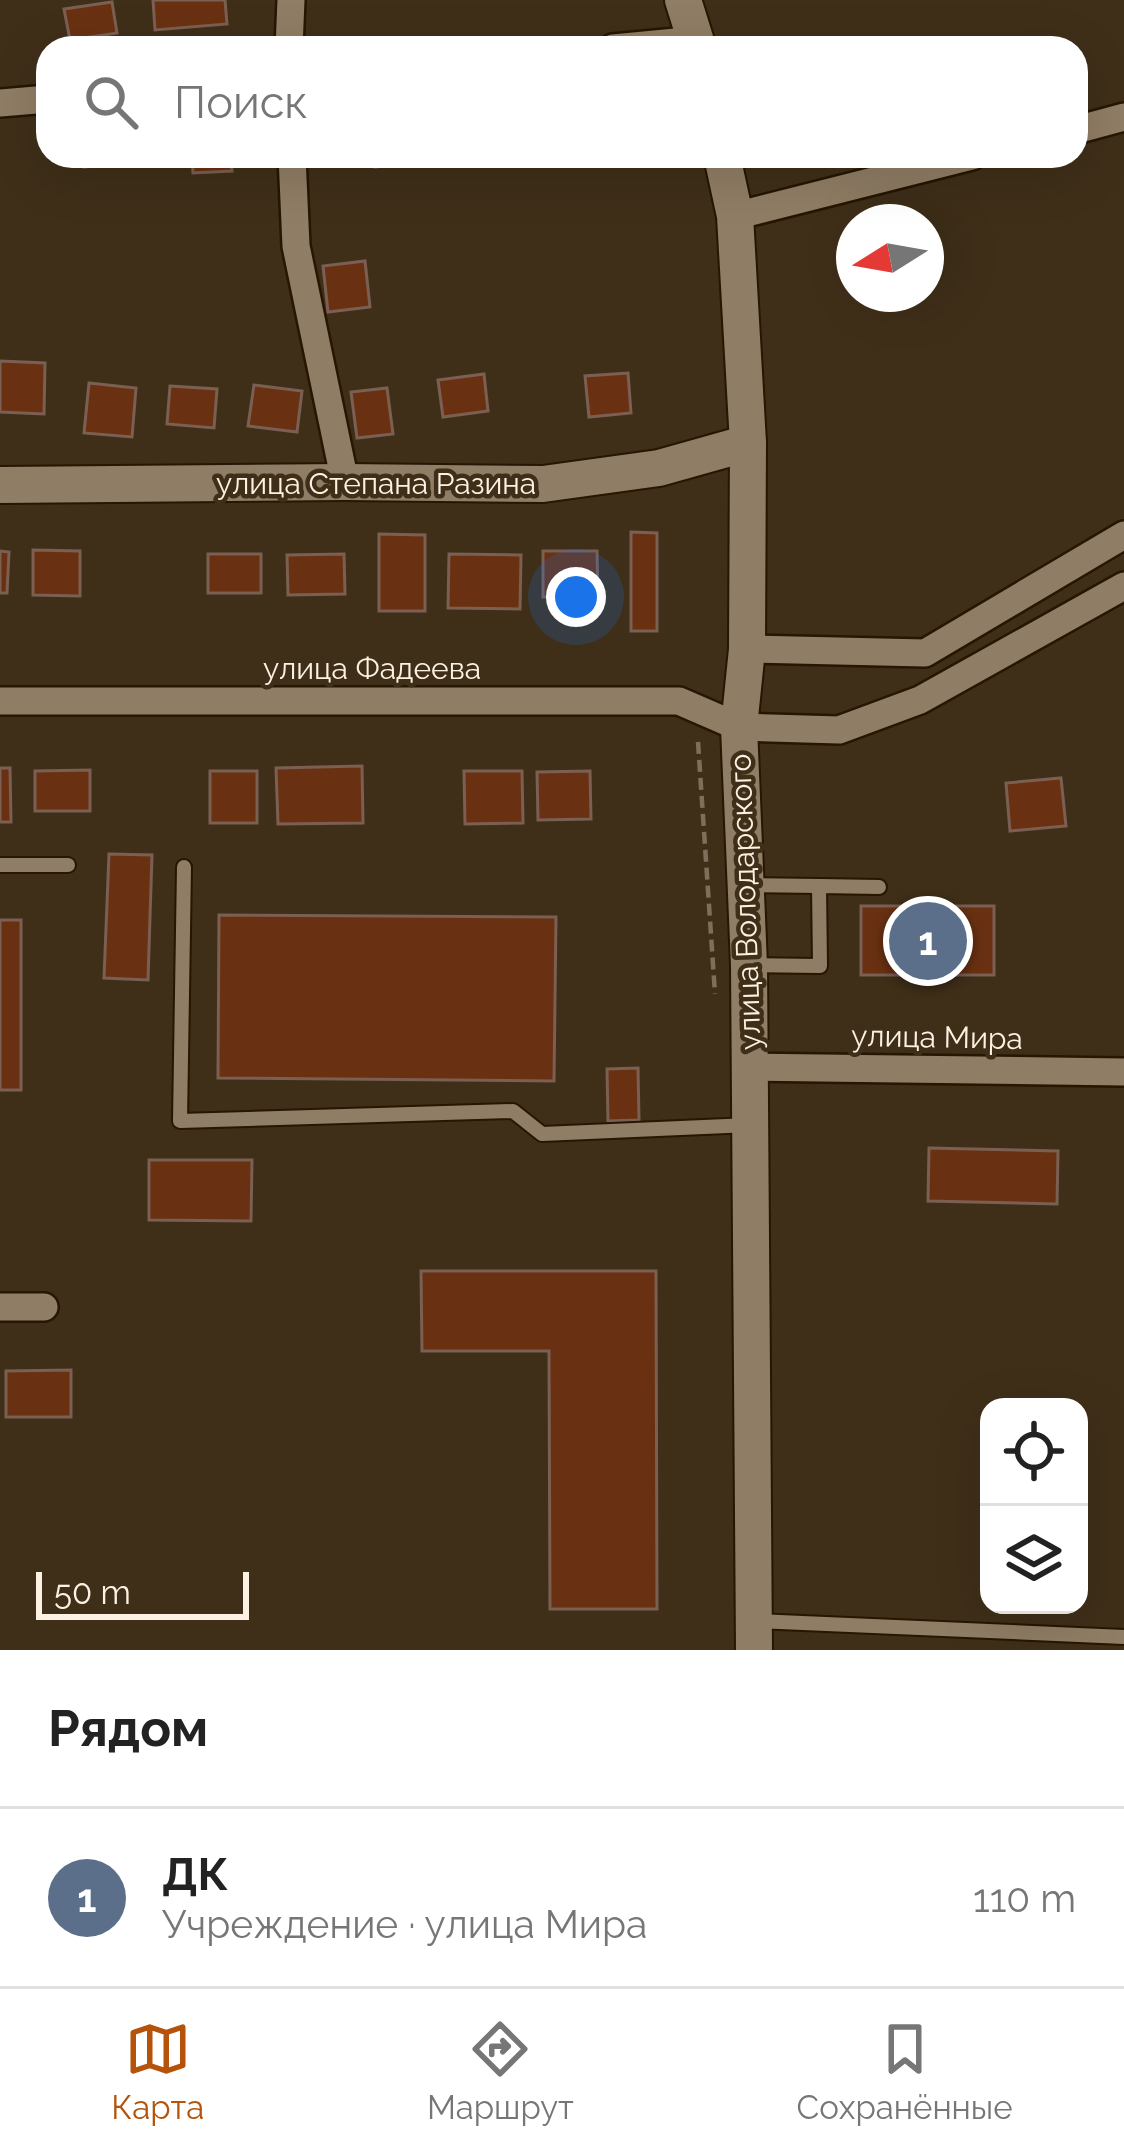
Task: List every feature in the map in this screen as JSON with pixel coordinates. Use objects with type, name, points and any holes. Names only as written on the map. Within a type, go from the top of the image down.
[{"type":"street","points":[[290,36],[291,0]]},
{"type":"street","points":[[683,0],[695,36]]},
{"type":"street","points":[[0,103],[36,100]]},
{"type":"street","points":[[1088,127],[1124,117]]},
{"type":"street","points":[[293,168],[296,246],[345,482]]},
{"type":"street","name":"улица Володарского","points":[[725,168],[735,216],[748,443],[747,649],[740,727],[749,965],[753,1635]]},
{"type":"street","points":[[735,216],[925,168]]},
{"type":"street","name":"улица Степана Разина","points":[[0,485],[543,484],[658,469],[748,443]]},
{"type":"street","points":[[747,649],[925,653],[1124,536]]},
{"type":"street","points":[[740,727],[838,730],[920,700],[1124,586]]},
{"type":"street","name":"улица Фадеева","points":[[0,700],[679,701],[740,727]]},
{"type":"street","name":"улица Мира","points":[[749,1067],[1124,1072]]},
{"type":"street","points":[[0,1307],[44,1307]]},
{"type":"lane","points":[[0,865],[68,865]]},
{"type":"lane","points":[[184,867],[180,1121],[513,1111],[542,1134],[750,1125]]},
{"type":"lane","points":[[746,885],[879,887]]},
{"type":"lane","points":[[749,965],[820,966],[819,886]]},
{"type":"lane","points":[[753,1635],[1124,1636]]},
{"type":"building","points":[[153,0],[225,0],[227,24],[155,30]]},
{"type":"building","points":[[112,2],[117,33],[69,36],[64,9]]},
{"type":"building","points":[[193,168],[232,168],[232,171],[193,173]]},
{"type":"building","points":[[365,261],[370,307],[328,312],[323,266]]},
{"type":"building","points":[[0,361],[45,363],[44,414],[0,412]]},
{"type":"building","points":[[628,373],[631,413],[589,417],[585,376]]},
{"type":"building","points":[[484,374],[488,411],[443,417],[438,380]]},
{"type":"building","points":[[89,383],[136,388],[132,437],[84,433]]},
{"type":"building","points":[[254,385],[302,391],[297,432],[248,426]]},
{"type":"building","points":[[170,386],[217,389],[214,428],[167,424]]},
{"type":"building","points":[[387,388],[393,434],[357,438],[351,392]]},
{"type":"building","points":[[631,532],[657,533],[657,631],[631,631]]},
{"type":"building","points":[[379,534],[425,535],[425,611],[379,611]]},
{"type":"building","points":[[33,550],[80,551],[80,596],[33,595]]},
{"type":"building","points":[[0,551],[9,552],[7,593],[0,593]]},
{"type":"building","points":[[543,551],[597,551],[598,597],[543,597]]},
{"type":"building","points":[[208,554],[261,554],[261,593],[208,593]]},
{"type":"building","points":[[344,554],[345,594],[288,595],[287,555]]},
{"type":"building","points":[[449,554],[521,555],[520,609],[448,608]]},
{"type":"building","points":[[362,766],[363,823],[278,824],[276,768]]},
{"type":"building","points":[[0,768],[10,768],[11,822],[0,822]]},
{"type":"building","points":[[90,770],[90,811],[35,811],[35,771]]},
{"type":"building","points":[[210,771],[257,771],[257,823],[210,823]]},
{"type":"building","points":[[464,771],[522,771],[523,823],[465,824]]},
{"type":"building","points":[[590,771],[591,819],[538,820],[537,772]]},
{"type":"building","points":[[1061,778],[1066,826],[1010,831],[1006,783]]},
{"type":"building","points":[[109,854],[152,855],[148,980],[104,978]]},
{"type":"building","points":[[861,906],[994,906],[994,975],[861,975]]},
{"type":"building","points":[[219,915],[556,917],[554,1081],[218,1078]]},
{"type":"building","points":[[0,920],[21,920],[21,1090],[0,1090]]},
{"type":"building","points":[[638,1068],[639,1120],[608,1121],[607,1069]]},
{"type":"building","points":[[929,1148],[1058,1151],[1057,1204],[928,1201]]},
{"type":"building","points":[[149,1160],[252,1160],[251,1221],[149,1220]]},
{"type":"building","points":[[421,1271],[656,1271],[657,1609],[550,1609],[549,1351],[422,1351]]},
{"type":"building","points":[[71,1370],[71,1417],[6,1417],[6,1371]]},
{"type":"place","name":"ДК","points":[[928,941]]}]
